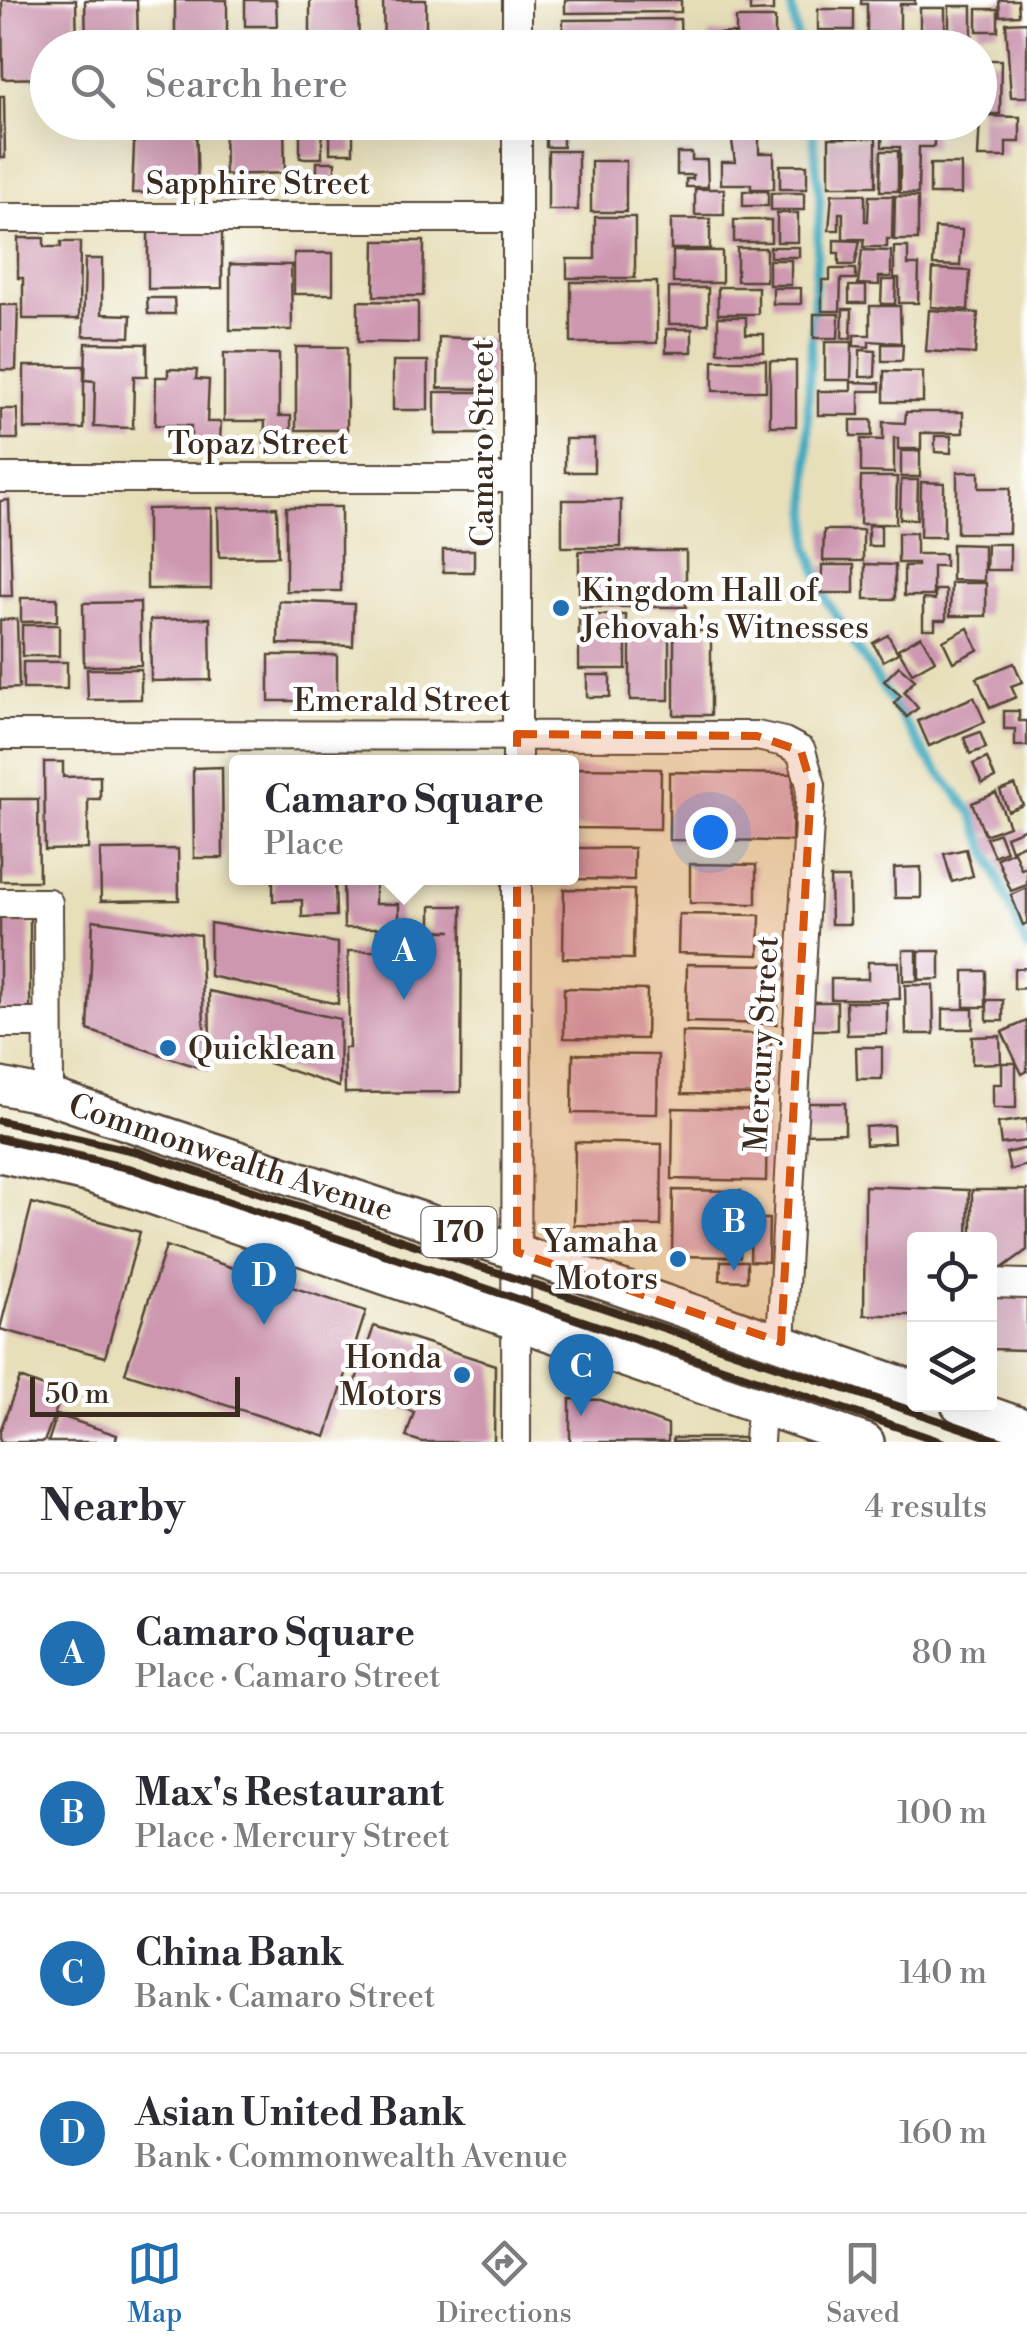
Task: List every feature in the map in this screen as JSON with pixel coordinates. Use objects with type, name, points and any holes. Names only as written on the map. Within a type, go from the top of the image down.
[{"type":"main road","name":"Commonwealth Avenue","points":[[0,1086],[49,1096],[907,1387]]},
{"type":"main road","name":"Commonwealth Avenue","points":[[0,1154],[91,1175],[866,1442]]},
{"type":"main road","points":[[983,1412],[1027,1428]]},
{"type":"street","points":[[516,0],[516,30]]},
{"type":"street","name":"Camaro Street","points":[[516,140],[517,748]]},
{"type":"street","name":"Sapphire Street","points":[[0,218],[516,218]]},
{"type":"street","name":"Topaz Street","points":[[0,478],[516,478]]},
{"type":"street","name":"Emerald Street","points":[[0,735],[517,748],[757,736],[784,742],[802,752]]},
{"type":"street","name":"Mercury Street","points":[[781,1342],[812,785],[802,752]]},
{"type":"street","points":[[516,1442],[517,885]]},
{"type":"street","points":[[0,904],[48,904],[49,1096]]},
{"type":"street","points":[[0,1023],[48,1023]]},
{"type":"street","points":[[997,1283],[1027,1284]]},
{"type":"street","points":[[759,1442],[761,1407]]},
{"type":"highlighted area","points":[[517,734],[757,736],[801,751],[811,785],[781,1342],[517,1252]]},
{"type":"building","points":[[2,0],[76,0],[77,30],[30,30],[30,78],[3,79]]},
{"type":"building","points":[[85,0],[137,0],[138,30],[86,30]]},
{"type":"building","points":[[175,0],[227,0],[227,30],[175,30]]},
{"type":"building","points":[[245,0],[276,0],[277,26],[245,26]]},
{"type":"building","points":[[310,0],[358,0],[359,30],[310,30]]},
{"type":"building","points":[[383,0],[426,0],[426,30],[384,30]]},
{"type":"building","points":[[565,0],[681,0],[681,12],[565,13]]},
{"type":"building","points":[[750,0],[773,0],[773,11],[750,12]]},
{"type":"building","points":[[861,0],[915,0],[915,4],[900,4],[900,30],[867,30],[867,4],[861,4]]},
{"type":"building","points":[[999,0],[1018,0],[1019,15],[1000,16]]},
{"type":"building","points":[[949,6],[972,6],[972,30],[949,30]]},
{"type":"building","points":[[920,8],[945,8],[945,30],[920,30]]},
{"type":"building","points":[[818,9],[854,9],[854,30],[818,30]]},
{"type":"building","points":[[977,9],[998,9],[998,31],[977,30]]},
{"type":"building","points":[[736,18],[775,18],[775,30],[736,30]]},
{"type":"building","points":[[680,19],[680,30],[563,30],[563,20]]},
{"type":"building","points":[[1027,22],[1027,97],[1011,97],[1006,23]]},
{"type":"building","points":[[997,60],[1001,60],[997,114]]},
{"type":"building","points":[[0,96],[4,96],[5,158],[0,158]]},
{"type":"building","points":[[997,116],[1020,117],[1020,142],[1006,142],[1006,157],[978,157],[979,140],[997,140]]},
{"type":"building","points":[[134,140],[197,140],[198,193],[132,193]]},
{"type":"building","points":[[224,140],[284,140],[285,173],[225,175]]},
{"type":"building","points":[[300,140],[322,140],[322,158],[300,158]]},
{"type":"building","points":[[330,140],[353,140],[353,153],[330,153]]},
{"type":"building","points":[[546,140],[563,140],[563,147],[546,147]]},
{"type":"building","points":[[732,140],[759,140],[759,153],[774,153],[774,189],[721,184],[721,162],[735,162]]},
{"type":"building","points":[[829,140],[876,140],[876,186],[829,186]]},
{"type":"building","points":[[882,140],[934,140],[934,147],[919,147],[918,194],[900,193],[900,147],[882,147]]},
{"type":"building","points":[[548,151],[578,151],[578,210],[548,210]]},
{"type":"building","points":[[881,151],[898,151],[898,191],[880,191]]},
{"type":"building","points":[[677,153],[692,153],[692,160],[707,160],[708,187],[686,187],[686,179],[693,179],[693,175],[677,175]]},
{"type":"building","points":[[591,161],[626,161],[626,212],[591,212]]},
{"type":"building","points":[[317,162],[335,162],[335,186],[317,187]]},
{"type":"building","points":[[930,164],[961,164],[961,194],[930,194]]},
{"type":"building","points":[[780,165],[807,165],[807,189],[780,189]]},
{"type":"building","points":[[695,189],[724,189],[724,215],[695,215]]},
{"type":"building","points":[[743,191],[768,191],[768,206],[743,206]]},
{"type":"building","points":[[771,193],[804,193],[804,210],[771,210]]},
{"type":"building","points":[[832,194],[865,194],[865,221],[869,196],[893,196],[892,239],[887,239],[887,247],[863,247],[864,239],[843,239],[843,213],[839,213],[839,230],[829,230]]},
{"type":"building","points":[[895,196],[918,197],[918,240],[894,240]]},
{"type":"building","points":[[777,213],[798,213],[798,242],[777,242]]},
{"type":"building","points":[[595,217],[635,217],[635,278],[567,278],[567,259],[595,259]]},
{"type":"building","points":[[671,219],[710,219],[710,249],[671,249]]},
{"type":"building","points":[[734,220],[771,220],[771,242],[734,242]]},
{"type":"building","points":[[935,228],[962,230],[960,266],[933,265]]},
{"type":"building","points":[[148,229],[222,229],[222,288],[148,289]]},
{"type":"building","points":[[18,238],[44,238],[44,247],[80,242],[79,319],[23,319]]},
{"type":"building","points":[[834,240],[860,241],[855,265],[839,265]]},
{"type":"building","points":[[375,241],[424,241],[423,296],[374,296]]},
{"type":"building","points":[[770,247],[799,247],[799,257],[770,257]]},
{"type":"building","points":[[894,247],[908,247],[908,265],[919,265],[918,303],[899,303]]},
{"type":"building","points":[[737,248],[766,248],[766,281],[737,281]]},
{"type":"building","points":[[862,250],[891,251],[891,277],[879,277],[879,285],[858,284]]},
{"type":"building","points":[[673,251],[722,251],[722,283],[673,283]]},
{"type":"building","points":[[294,253],[333,253],[333,294],[294,294]]},
{"type":"building","points":[[85,259],[102,259],[102,314],[131,315],[130,337],[83,336]]},
{"type":"building","points":[[769,260],[791,260],[791,285],[769,285]]},
{"type":"building","points":[[230,264],[291,265],[292,330],[230,330]]},
{"type":"building","points":[[830,269],[856,269],[856,279],[841,279],[840,311],[822,311],[822,280],[830,280]]},
{"type":"building","points":[[933,269],[970,271],[968,310],[931,307]]},
{"type":"building","points":[[882,280],[896,280],[895,304],[881,304]]},
{"type":"building","points":[[571,282],[657,282],[657,343],[571,343]]},
{"type":"building","points":[[849,286],[866,286],[866,303],[849,303]]},
{"type":"building","points":[[718,287],[758,287],[758,314],[718,314]]},
{"type":"building","points":[[669,288],[708,288],[708,324],[669,324]]},
{"type":"building","points":[[773,288],[801,288],[801,304],[773,304]]},
{"type":"building","points":[[147,298],[174,298],[175,314],[148,314]]},
{"type":"building","points":[[358,301],[418,302],[418,343],[358,342]]},
{"type":"building","points":[[0,305],[18,305],[16,370],[0,370]]},
{"type":"building","points":[[870,306],[900,306],[901,343],[869,341],[869,347],[854,346],[854,335],[870,335]]},
{"type":"building","points":[[843,309],[852,309],[851,338],[842,338]]},
{"type":"building","points":[[929,310],[978,313],[975,354],[926,351]]},
{"type":"building","points":[[814,314],[839,314],[838,338],[814,338]]},
{"type":"building","points":[[718,317],[746,317],[746,334],[764,334],[764,352],[718,352]]},
{"type":"building","points":[[666,329],[692,329],[692,352],[666,352]]},
{"type":"building","points":[[439,337],[493,339],[492,389],[438,388]]},
{"type":"building","points":[[825,342],[852,342],[851,380],[825,380]]},
{"type":"building","points":[[86,343],[147,344],[147,376],[134,376],[133,428],[94,427],[95,381],[85,380]]},
{"type":"building","points":[[882,344],[903,344],[902,361],[882,361]]},
{"type":"building","points":[[296,347],[347,347],[347,430],[296,430]]},
{"type":"building","points":[[860,350],[876,351],[875,377],[860,377]]},
{"type":"building","points":[[224,353],[279,354],[279,416],[291,416],[291,445],[264,444],[265,421],[224,421]]},
{"type":"building","points":[[713,360],[766,360],[766,391],[713,391]]},
{"type":"building","points":[[393,361],[428,361],[428,410],[393,410]]},
{"type":"building","points":[[770,361],[796,361],[796,426],[770,426]]},
{"type":"building","points":[[24,366],[84,366],[84,429],[24,429]]},
{"type":"building","points":[[168,369],[197,370],[196,379],[209,380],[207,422],[221,422],[220,441],[191,440],[191,426],[155,425],[156,377],[168,377]]},
{"type":"building","points":[[884,371],[923,372],[923,402],[884,402]]},
{"type":"building","points":[[851,382],[880,383],[880,391],[859,391],[859,415],[818,415],[818,391],[851,391]]},
{"type":"building","points":[[435,392],[485,392],[485,434],[435,434]]},
{"type":"building","points":[[1,409],[17,409],[18,439],[1,439]]},
{"type":"building","points":[[906,412],[963,412],[963,433],[921,433],[921,449],[898,449],[898,438],[894,438],[894,473],[861,472],[861,439],[883,440],[883,422],[905,423]]},
{"type":"building","points":[[851,420],[872,420],[872,436],[851,436]]},
{"type":"building","points":[[935,436],[951,436],[951,453],[935,452]]},
{"type":"building","points":[[565,439],[594,439],[594,472],[565,472]]},
{"type":"building","points":[[901,451],[920,451],[920,477],[901,477]]},
{"type":"building","points":[[957,472],[979,472],[979,488],[1010,488],[1009,533],[957,533]]},
{"type":"building","points":[[861,477],[897,477],[896,524],[860,524]]},
{"type":"building","points":[[901,480],[918,480],[917,519],[900,519]]},
{"type":"building","points":[[921,482],[944,483],[944,537],[920,537]]},
{"type":"building","points":[[9,500],[12,596],[0,596],[0,501]]},
{"type":"building","points":[[562,500],[621,500],[621,547],[562,547]]},
{"type":"building","points":[[277,507],[278,556],[219,557],[218,508]]},
{"type":"building","points":[[286,507],[341,507],[341,591],[286,591]]},
{"type":"building","points":[[211,508],[211,589],[147,589],[147,509]]},
{"type":"building","points":[[868,525],[881,526],[881,546],[868,546]]},
{"type":"building","points":[[824,530],[863,530],[863,561],[823,561]]},
{"type":"building","points":[[898,533],[916,533],[916,554],[945,554],[945,566],[933,566],[933,596],[904,596],[904,566],[917,563],[898,563]]},
{"type":"building","points":[[952,544],[984,545],[984,581],[952,580]]},
{"type":"building","points":[[987,544],[1010,544],[1010,570],[986,570]]},
{"type":"building","points":[[443,550],[474,550],[474,572],[443,572]]},
{"type":"building","points":[[579,551],[686,551],[686,607],[579,607]]},
{"type":"building","points":[[865,564],[895,565],[895,599],[865,599]]},
{"type":"building","points":[[822,565],[854,565],[854,593],[822,593]]},
{"type":"building","points":[[951,583],[986,583],[986,616],[950,616]]},
{"type":"building","points":[[935,590],[946,590],[946,620],[935,620],[935,629],[923,629],[923,599],[935,600]]},
{"type":"building","points":[[21,598],[57,598],[57,621],[21,622]]},
{"type":"building","points":[[279,601],[354,604],[353,646],[278,644]]},
{"type":"building","points":[[140,602],[141,665],[84,666],[83,603]]},
{"type":"building","points":[[579,615],[626,615],[626,669],[579,669]]},
{"type":"building","points":[[210,618],[211,680],[151,681],[150,620]]},
{"type":"building","points":[[17,619],[19,688],[0,689],[0,620]]},
{"type":"building","points":[[22,625],[59,625],[59,656],[22,656]]},
{"type":"building","points":[[968,628],[978,650],[953,662],[943,641]]},
{"type":"building","points":[[630,630],[669,630],[669,700],[630,700]]},
{"type":"building","points":[[674,631],[711,631],[711,715],[674,715]]},
{"type":"building","points":[[888,635],[898,653],[883,661],[873,643]]},
{"type":"building","points":[[921,636],[935,660],[912,673],[898,649]]},
{"type":"building","points":[[269,655],[337,655],[337,701],[269,701]]},
{"type":"building","points":[[23,662],[67,662],[67,689],[23,689]]},
{"type":"building","points":[[1014,663],[1022,682],[1011,686],[1016,697],[990,708],[977,678]]},
{"type":"building","points":[[899,666],[915,680],[904,692],[918,708],[907,717],[894,703],[901,696],[884,681]]},
{"type":"building","points":[[87,669],[141,669],[141,699],[88,700]]},
{"type":"building","points":[[587,675],[610,675],[610,697],[587,697]]},
{"type":"building","points":[[974,697],[985,722],[929,746],[918,721]]},
{"type":"building","points":[[1004,711],[1019,711],[1019,721],[1027,721],[1027,746],[1015,746],[1015,729],[1004,729]]},
{"type":"building","points":[[980,732],[986,748],[970,754],[964,738]]},
{"type":"building","points":[[987,758],[995,778],[982,784],[973,764]]},
{"type":"building","points":[[44,762],[63,762],[63,777],[100,776],[100,799],[88,799],[88,849],[45,850]]},
{"type":"building","points":[[222,767],[223,858],[194,858],[193,768]]},
{"type":"building","points":[[579,768],[661,769],[660,829],[579,828]]},
{"type":"building","points":[[669,772],[793,774],[792,841],[669,840]]},
{"type":"building","points":[[1015,785],[1023,805],[1008,811],[1000,791]]},
{"type":"building","points":[[996,793],[1009,826],[985,835],[972,803]]},
{"type":"building","points":[[0,799],[38,799],[39,881],[0,881]]},
{"type":"building","points":[[1026,828],[1027,843],[1011,850],[1006,836]]},
{"type":"building","points":[[999,833],[1006,851],[994,856],[986,838]]},
{"type":"building","points":[[579,848],[634,848],[634,880],[579,879]]},
{"type":"building","points":[[178,849],[179,900],[101,901],[100,850]]},
{"type":"building","points":[[966,849],[973,876],[952,882],[944,854]]},
{"type":"building","points":[[1014,851],[1021,869],[1027,867],[1027,885],[1011,891],[997,858]]},
{"type":"building","points":[[690,864],[756,865],[756,904],[690,903]]},
{"type":"building","points":[[921,867],[921,898],[895,898],[894,868]]},
{"type":"building","points":[[830,878],[849,878],[850,924],[831,924]]},
{"type":"building","points":[[273,885],[335,885],[336,916],[302,917],[302,900],[273,901]]},
{"type":"building","points":[[343,885],[375,885],[375,904],[399,904],[399,928],[344,928]]},
{"type":"building","points":[[1027,888],[1027,923],[1023,925],[1011,895]]},
{"type":"building","points":[[564,889],[634,890],[633,959],[563,958]]},
{"type":"building","points":[[431,906],[462,906],[461,1092],[345,1093],[344,1048],[349,1048],[348,951],[377,951],[377,931],[452,931],[431,930]]},
{"type":"building","points":[[679,914],[760,915],[759,955],[678,953]]},
{"type":"building","points":[[0,916],[30,916],[30,1018],[0,1018]]},
{"type":"building","points":[[93,920],[200,935],[206,1070],[88,1030]]},
{"type":"building","points":[[210,923],[338,943],[338,1004],[210,976]]},
{"type":"building","points":[[903,950],[917,950],[917,981],[903,981]]},
{"type":"building","points":[[919,951],[940,951],[940,979],[919,980]]},
{"type":"building","points":[[779,959],[791,959],[791,975],[778,975],[777,1024],[686,1022],[687,964],[779,965]]},
{"type":"building","points":[[868,962],[899,962],[900,999],[831,999],[831,979],[868,979]]},
{"type":"building","points":[[1027,968],[1027,988],[1014,989],[1014,969]]},
{"type":"building","points":[[964,971],[986,971],[986,1007],[964,1007]]},
{"type":"building","points":[[905,985],[933,985],[934,1034],[906,1034]]},
{"type":"building","points":[[564,988],[647,990],[646,1039],[564,1038]]},
{"type":"building","points":[[209,991],[340,1019],[339,1087],[210,1043]]},
{"type":"building","points":[[987,1000],[1003,1000],[1003,1021],[987,1021]]},
{"type":"building","points":[[809,1002],[837,1002],[837,1030],[809,1030]]},
{"type":"building","points":[[846,1002],[887,1002],[887,1034],[847,1035]]},
{"type":"building","points":[[943,1009],[973,1009],[973,1029],[943,1029]]},
{"type":"building","points":[[1027,1021],[1027,1071],[1022,1074],[1002,1032]]},
{"type":"building","points":[[682,1032],[771,1034],[770,1095],[682,1094]]},
{"type":"building","points":[[1000,1036],[1001,1063],[972,1064],[972,1037]]},
{"type":"building","points":[[856,1047],[882,1047],[882,1079],[857,1079]]},
{"type":"building","points":[[573,1054],[658,1055],[657,1114],[572,1113]]},
{"type":"building","points":[[1002,1063],[1016,1063],[1016,1108],[993,1108],[993,1084],[1002,1084]]},
{"type":"building","points":[[797,1103],[845,1103],[845,1133],[798,1134]]},
{"type":"building","points":[[673,1108],[767,1110],[766,1181],[672,1179]]},
{"type":"building","points":[[1027,1119],[1027,1141],[1001,1144],[998,1123]]},
{"type":"building","points":[[893,1125],[894,1143],[866,1145],[865,1127]]},
{"type":"building","points":[[575,1142],[662,1144],[661,1226],[574,1225]]},
{"type":"building","points":[[1027,1148],[1027,1165],[1010,1170],[1006,1153]]},
{"type":"building","points":[[865,1186],[969,1190],[968,1232],[907,1232],[907,1315],[864,1315]]},
{"type":"building","points":[[673,1190],[741,1191],[740,1257],[672,1256]]},
{"type":"building","points":[[972,1190],[1027,1190],[1027,1250],[997,1269],[997,1232],[972,1232]]},
{"type":"building","points":[[32,1203],[140,1232],[105,1357],[0,1329]]},
{"type":"building","points":[[751,1219],[769,1219],[768,1262],[750,1261]]},
{"type":"building","points":[[166,1246],[366,1311],[326,1437],[125,1373]]},
{"type":"building","points":[[721,1261],[747,1261],[747,1281],[720,1280]]},
{"type":"building","points":[[997,1288],[1027,1289],[1027,1350],[997,1349]]},
{"type":"building","points":[[374,1326],[495,1365],[494,1442],[422,1442],[406,1437],[414,1412],[352,1392]]},
{"type":"building","points":[[20,1378],[62,1394],[44,1442],[0,1442],[0,1431]]},
{"type":"building","points":[[570,1399],[601,1400],[668,1425],[668,1442],[570,1442]]},
{"type":"building","points":[[57,1415],[117,1435],[115,1442],[48,1442]]},
{"type":"building","points":[[673,1438],[745,1438],[745,1442],[673,1442]]},
{"type":"waterway","points":[[790,0],[796,30]]},
{"type":"waterway","points":[[814,140],[820,202],[808,403],[809,547],[827,601],[928,759],[972,813],[1027,949]]},
{"type":"railway","points":[[0,1121],[138,1152],[1003,1442]]},
{"type":"railway","points":[[0,1139],[132,1169],[942,1442]]},
{"type":"place","name":"Kingdom Hall of Jehovah's Witnesses","points":[[561,608]]},
{"type":"place","name":"Camaro Square","points":[[404,1000]]},
{"type":"place","name":"Quicklean","points":[[168,1048]]},
{"type":"place","name":"Yamaha Motors","points":[[678,1259]]},
{"type":"place","name":"Max's Restaurant","points":[[734,1271]]},
{"type":"place","name":"Asian United Bank","points":[[264,1325]]},
{"type":"place","name":"Honda Motors","points":[[462,1375]]},
{"type":"place","name":"China Bank","points":[[581,1416]]}]
